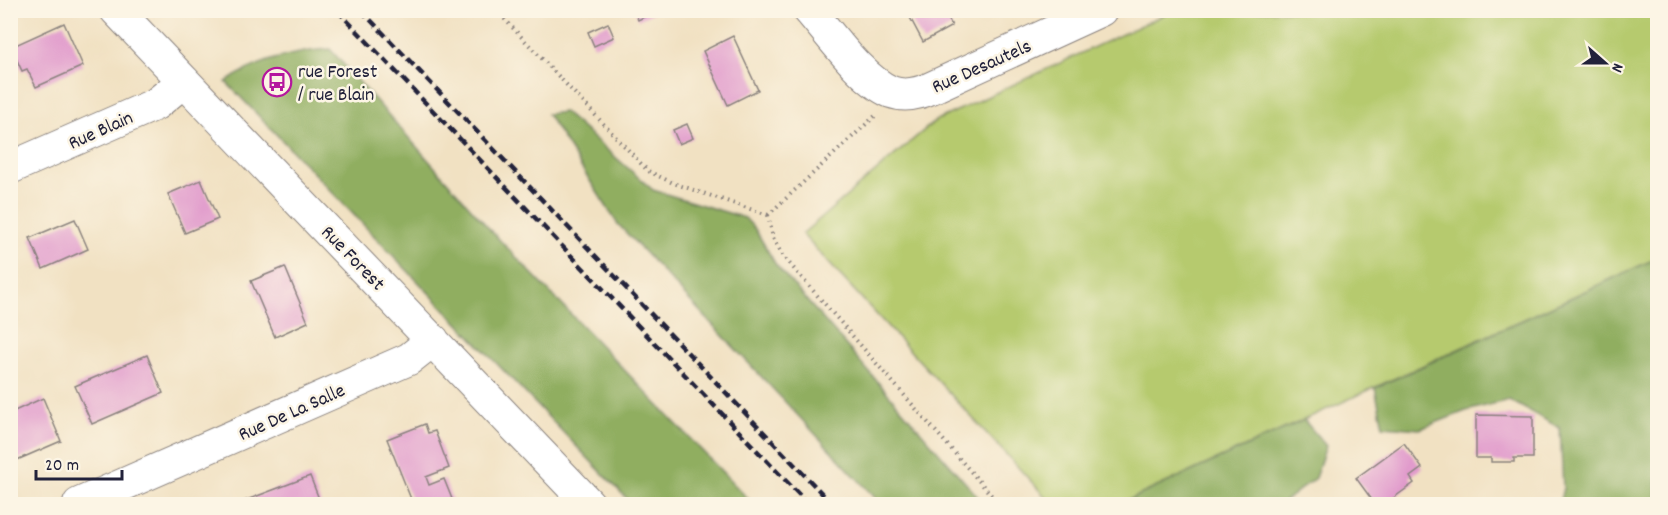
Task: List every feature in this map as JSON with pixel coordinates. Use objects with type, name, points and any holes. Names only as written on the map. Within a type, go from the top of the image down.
[{"type":"street","name":"Rue Forest","points":[[116,10],[590,504]]},
{"type":"street","points":[[809,10],[863,70],[885,102]]},
{"type":"street","name":"Rue Desautels","points":[[885,102],[926,90],[1101,10]]},
{"type":"street","name":"Rue Blain","points":[[10,168],[156,104],[184,81]]},
{"type":"street","name":"Rue De La Salle","points":[[79,504],[409,359],[433,340]]},
{"type":"path","points":[[496,10],[648,171],[673,183],[768,215]]},
{"type":"path","points":[[768,215],[885,102]]},
{"type":"path","points":[[768,215],[773,238],[798,276],[999,504]]},
{"type":"green space","points":[[1172,11],[1657,11],[1657,258],[1120,504],[1052,504],[802,234],[935,121]]},
{"type":"green space","points":[[330,49],[494,234],[753,504],[632,504],[226,82],[262,63],[303,52]]},
{"type":"green space","points":[[564,112],[653,190],[745,218],[755,229],[776,265],[984,504],[881,504],[617,223],[547,114]]},
{"type":"green space","points":[[1657,258],[1657,504],[1559,504],[1563,488],[1560,428],[1509,400],[1466,411],[1420,429],[1383,426],[1375,388]]},
{"type":"green space","points":[[1304,420],[1326,446],[1315,478],[1281,504],[1120,504]]},
{"type":"building","points":[[634,10],[658,10],[638,20]]},
{"type":"building","points":[[906,10],[944,10],[952,26],[923,42]]},
{"type":"building","points":[[64,23],[83,66],[36,87],[27,69],[22,71],[11,47]]},
{"type":"building","points":[[608,23],[614,37],[594,46],[588,32]]},
{"type":"building","points":[[733,36],[758,90],[728,105],[703,51]]},
{"type":"building","points":[[687,124],[693,138],[679,144],[673,130]]},
{"type":"building","points":[[201,180],[218,219],[185,233],[168,194]]},
{"type":"building","points":[[75,219],[88,249],[43,269],[30,238]]},
{"type":"building","points":[[285,267],[308,322],[275,337],[251,281]]},
{"type":"building","points":[[147,355],[163,393],[92,424],[75,386]]},
{"type":"building","points":[[43,398],[61,441],[10,463],[10,413]]},
{"type":"building","points":[[1476,415],[1533,416],[1533,458],[1514,458],[1514,462],[1491,462],[1491,458],[1476,458]]},
{"type":"building","points":[[425,424],[428,433],[435,431],[449,468],[426,477],[429,485],[444,479],[454,504],[413,504],[387,439]]},
{"type":"building","points":[[1404,443],[1422,468],[1410,477],[1414,483],[1385,504],[1375,504],[1356,478]]},
{"type":"building","points":[[310,476],[321,504],[236,504]]},
{"type":"railway","points":[[337,10],[808,504]]},
{"type":"railway","points":[[361,10],[832,504]]},
{"type":"place","name":"rue Forest / rue Blain","points":[[277,82]]}]
